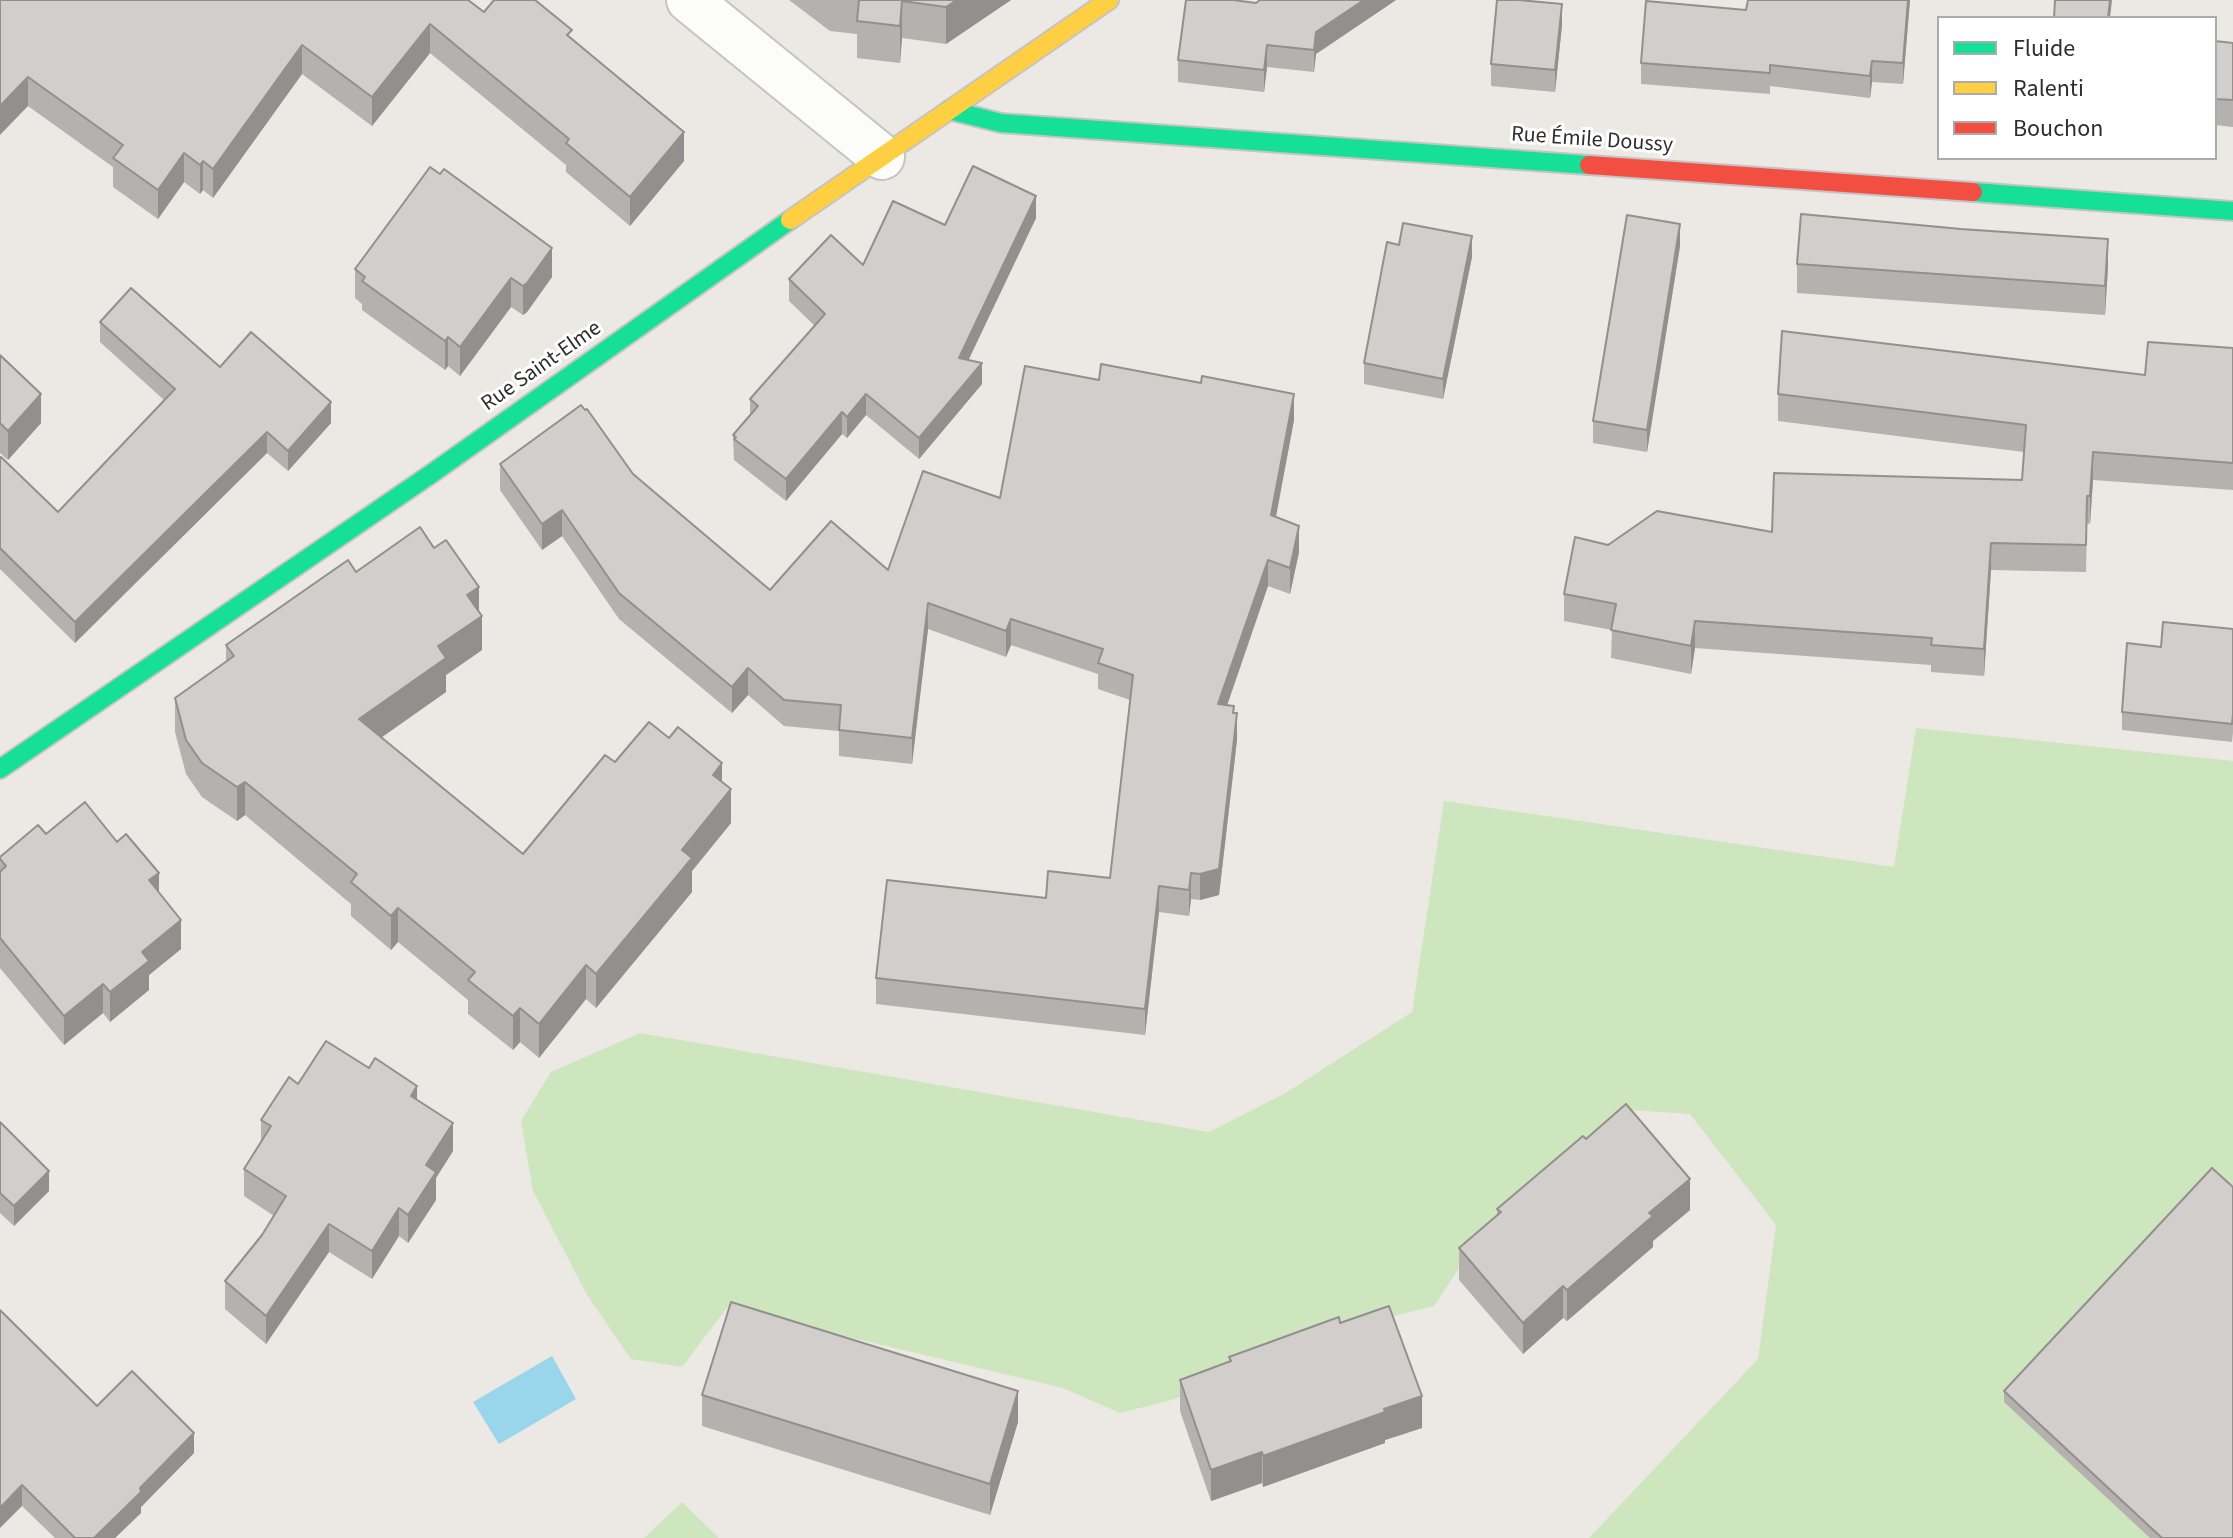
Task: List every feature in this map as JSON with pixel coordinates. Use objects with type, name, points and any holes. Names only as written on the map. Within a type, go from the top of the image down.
[{"type":"street","points":[[689,0],[882,157]]},
{"type":"street","name":"Rue Saint-Elme","points":[[0,769],[431,474],[1109,0]]},
{"type":"street","name":"Rue Émile Doussy","points":[[949,110],[1001,123],[2233,211]]},
{"type":"green space","points":[[1916,728],[2233,761],[2233,1538],[1589,1538],[1758,1359],[1776,1225],[1690,1114],[1631,1110],[1470,1251],[1434,1306],[1327,1332],[1175,1399],[1120,1413],[1063,1388],[727,1308],[682,1367],[631,1359],[587,1295],[533,1191],[521,1121],[551,1072],[640,1033],[1209,1132],[1284,1094],[1412,1012],[1444,801],[1894,867]]},
{"type":"green space","points":[[682,1502],[719,1538],[644,1538]]},
{"type":"water","points":[[552,1356],[576,1399],[499,1444],[473,1402]]},
{"type":"building","points":[[0,0],[468,0],[484,12],[494,0],[535,0],[572,30],[567,35],[684,132],[630,197],[566,143],[569,139],[430,24],[372,97],[302,45],[213,169],[203,161],[200,165],[184,153],[158,190],[113,158],[123,145],[28,77],[0,106]]},
{"type":"building","points":[[859,0],[957,0],[946,7],[902,1],[900,26],[857,21]]},
{"type":"building","points":[[1186,0],[1256,3],[1260,0],[1364,0],[1316,32],[1314,50],[1267,45],[1264,70],[1178,60]]},
{"type":"building","points":[[1497,0],[1562,4],[1555,70],[1491,64]]},
{"type":"building","points":[[1748,0],[1908,0],[1903,63],[1872,61],[1870,76],[1770,65],[1770,73],[1641,63],[1646,1],[1746,10]]},
{"type":"building","points":[[2055,0],[2110,0],[2108,16],[2054,16]]},
{"type":"building","points":[[2217,41],[2233,43],[2233,100],[2217,99]]},
{"type":"building","points":[[973,166],[1036,196],[959,358],[982,363],[919,438],[866,394],[847,417],[842,412],[786,479],[734,439],[736,437],[733,435],[758,406],[750,399],[825,314],[789,279],[831,235],[863,265],[893,201],[945,225]]},
{"type":"building","points":[[430,167],[440,174],[444,169],[552,248],[523,286],[511,278],[460,347],[448,337],[445,341],[362,281],[365,277],[355,269]]},
{"type":"building","points":[[1801,214],[2108,239],[2105,286],[1797,264]]},
{"type":"building","points":[[1627,215],[1680,224],[1647,430],[1593,421]]},
{"type":"building","points":[[1403,223],[1472,236],[1443,379],[1364,363],[1387,242],[1399,245]]},
{"type":"building","points":[[131,288],[220,367],[251,332],[331,402],[288,451],[267,432],[75,622],[0,548],[0,458],[58,512],[175,389],[100,322]]},
{"type":"building","points":[[1782,331],[2145,375],[2148,342],[2233,348],[2233,463],[2093,452],[2090,496],[2087,496],[2086,545],[1991,543],[1984,649],[1931,645],[1932,638],[1695,621],[1691,646],[1611,630],[1616,604],[1564,594],[1575,537],[1608,545],[1657,511],[1772,532],[1774,473],[2022,480],[2026,425],[1778,394]]},
{"type":"building","points":[[0,355],[41,394],[8,431],[0,423]]},
{"type":"building","points":[[1101,364],[1201,383],[1202,376],[1294,394],[1271,515],[1299,526],[1290,568],[1268,560],[1218,704],[1234,706],[1233,713],[1237,713],[1219,869],[1191,873],[1189,890],[1159,886],[1145,1009],[876,978],[887,880],[1046,898],[1048,871],[1110,878],[1133,675],[1098,663],[1103,649],[1011,619],[1006,631],[928,603],[912,738],[839,730],[841,705],[784,700],[748,668],[732,687],[619,593],[562,510],[542,524],[500,464],[581,405],[633,474],[770,590],[831,521],[888,570],[923,471],[1000,498],[1025,366],[1099,380]]},
{"type":"building","points":[[420,527],[434,548],[446,540],[479,587],[467,595],[482,616],[438,646],[446,658],[359,719],[523,854],[605,755],[615,762],[649,722],[669,738],[678,727],[722,763],[713,775],[731,789],[682,850],[692,858],[596,974],[586,965],[539,1024],[520,1008],[513,1016],[468,980],[475,972],[398,908],[391,916],[351,882],[357,874],[245,782],[237,787],[202,763],[186,740],[175,698],[234,656],[226,645],[348,560],[356,572]]},
{"type":"building","points":[[2163,622],[2233,629],[2232,724],[2122,712],[2127,643],[2161,647]]},
{"type":"building","points":[[85,802],[117,842],[126,834],[159,873],[149,880],[181,920],[142,952],[149,961],[110,992],[103,984],[64,1016],[0,938],[0,872],[6,866],[0,857],[38,825],[46,834]]},
{"type":"building","points":[[326,1041],[369,1068],[375,1058],[417,1086],[411,1096],[453,1123],[426,1165],[436,1172],[408,1215],[399,1208],[372,1251],[329,1224],[266,1316],[225,1281],[262,1235],[286,1196],[244,1169],[271,1126],[261,1120],[289,1077],[298,1084]]},
{"type":"building","points":[[1626,1104],[1690,1179],[1649,1213],[1653,1216],[1567,1290],[1563,1286],[1523,1323],[1459,1248],[1501,1212],[1497,1209]]},
{"type":"building","points":[[0,1122],[49,1171],[14,1206],[0,1193]]},
{"type":"building","points":[[2212,1168],[2233,1187],[2233,1538],[2162,1538],[2004,1391]]},
{"type":"building","points":[[731,1302],[1018,1391],[990,1484],[702,1395]]},
{"type":"building","points":[[1389,1306],[1422,1396],[1263,1456],[1262,1452],[1211,1470],[1180,1380],[1231,1361],[1229,1357],[1339,1317],[1340,1323]]},
{"type":"building","points":[[0,1310],[97,1406],[132,1371],[194,1433],[94,1538],[75,1538],[22,1485],[0,1508]]},
{"type":"traffic: fast","points":[[949,110],[1001,123],[1589,165]]},
{"type":"traffic: fast","points":[[1973,192],[2233,211]]},
{"type":"traffic: fast","points":[[0,769],[431,474],[790,220]]},
{"type":"traffic: slow","points":[[790,220],[1109,0]]},
{"type":"traffic: jam","points":[[1589,165],[1973,192]]}]
